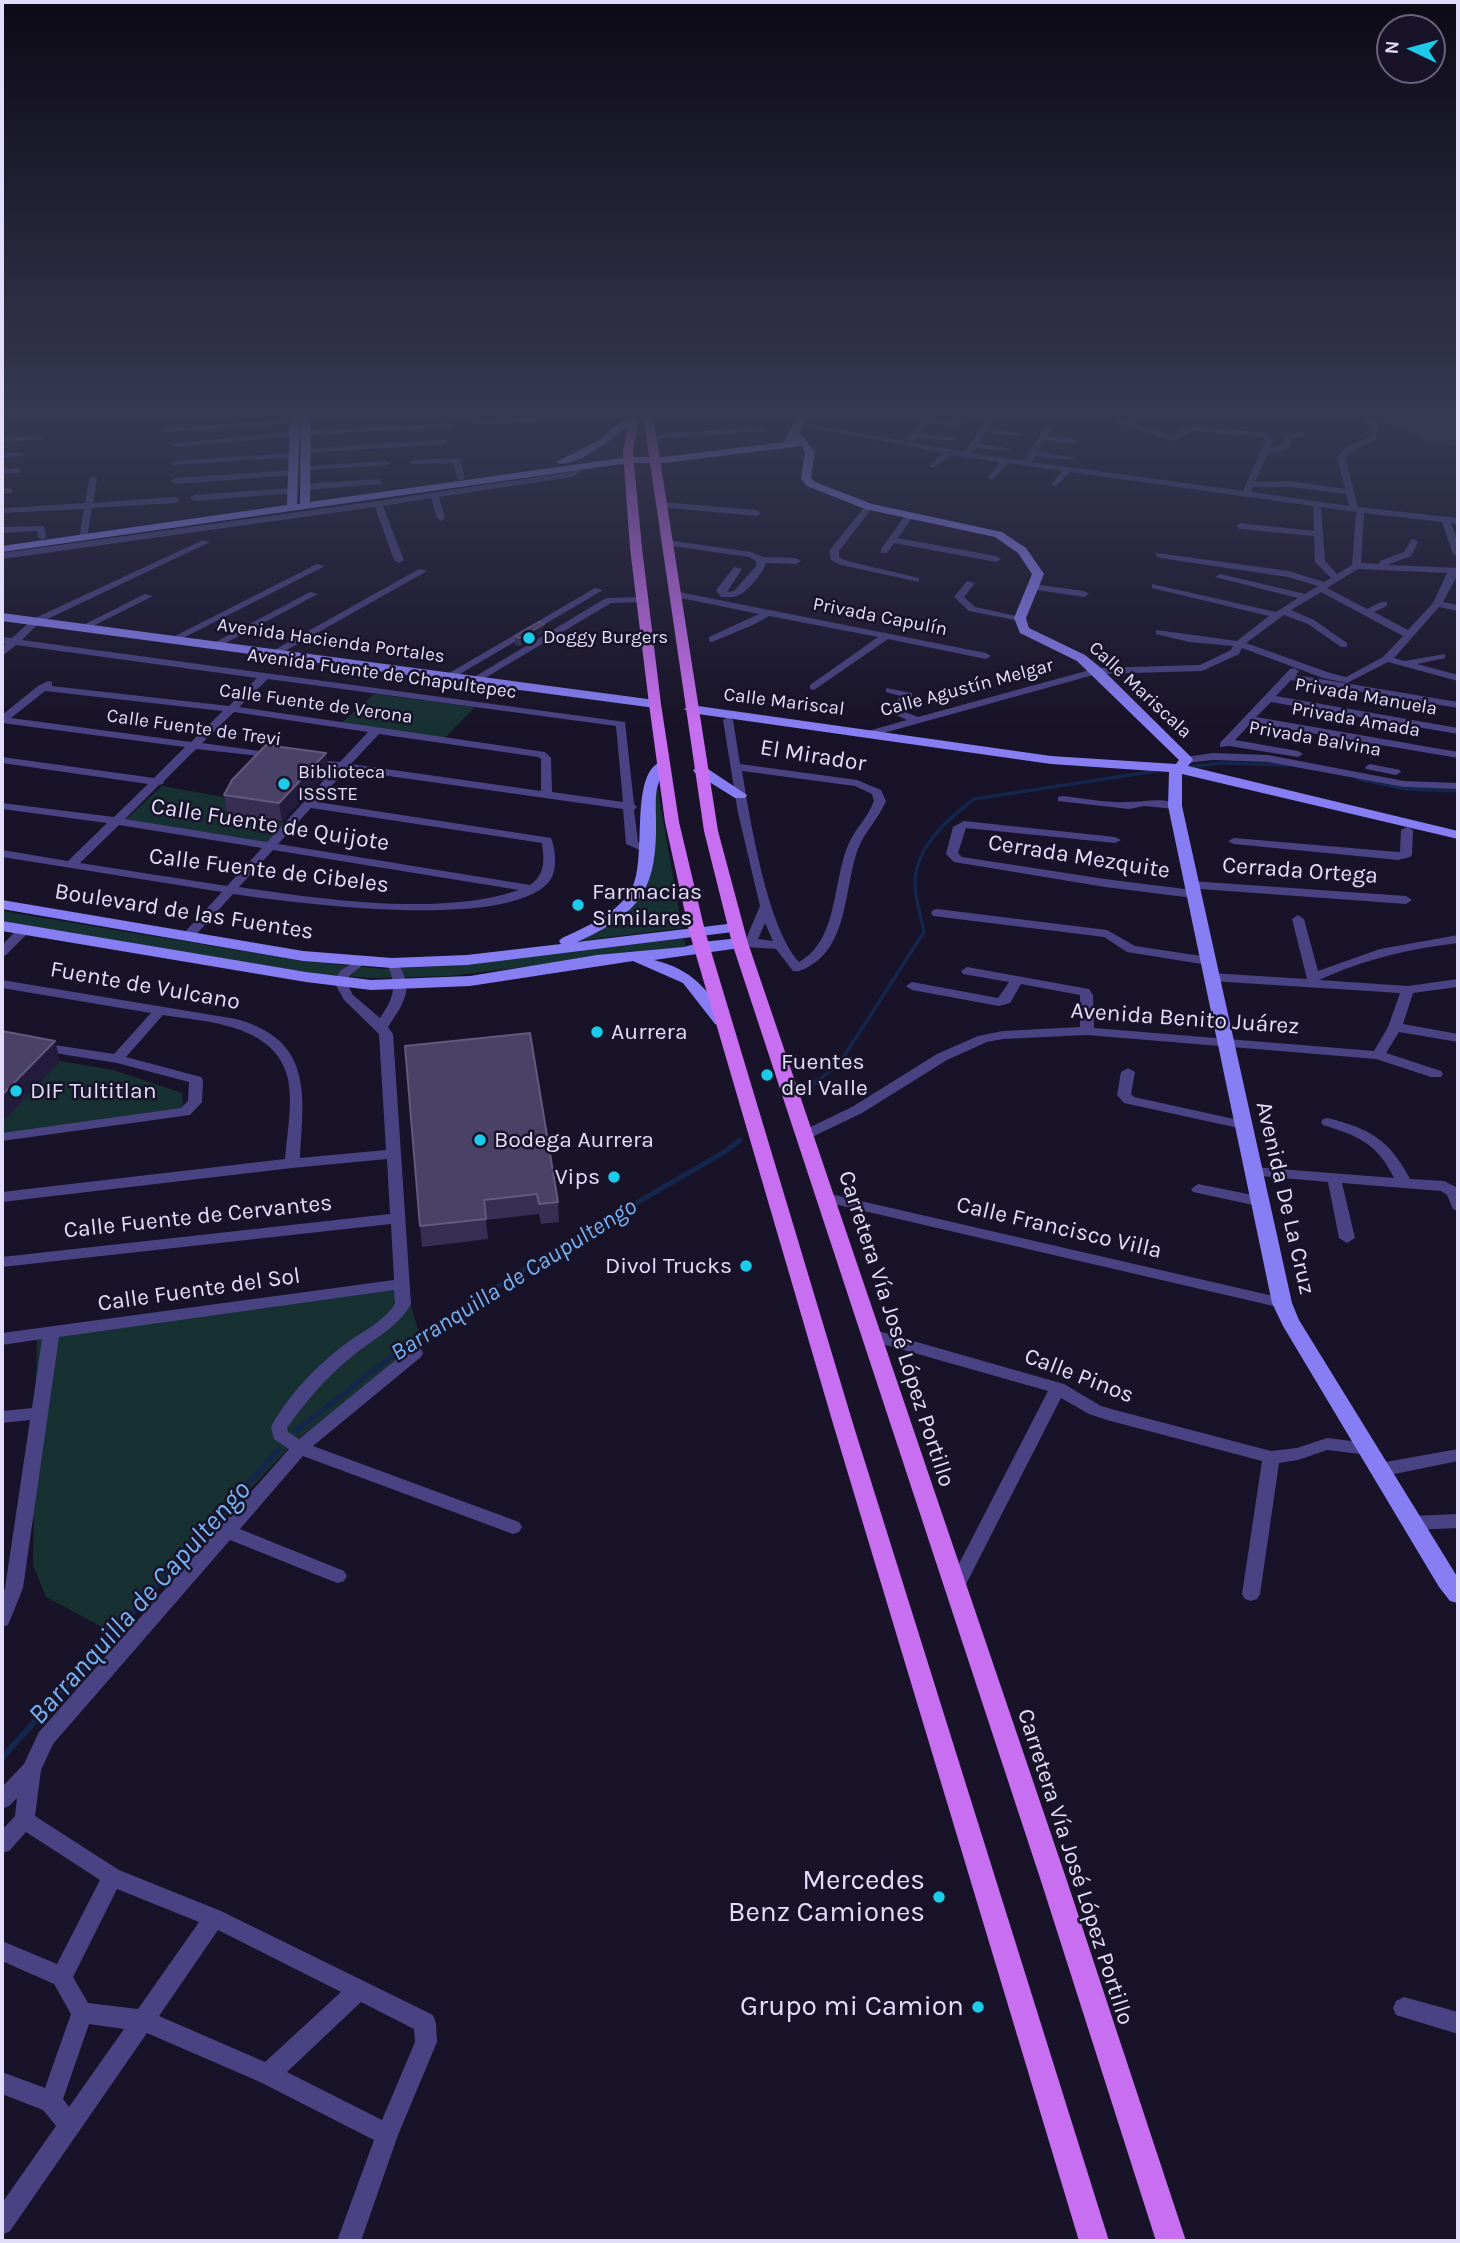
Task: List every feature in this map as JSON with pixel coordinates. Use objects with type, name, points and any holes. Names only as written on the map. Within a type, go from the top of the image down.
[{"type":"main road","points":[[635,520],[663,765],[699,939],[721,1021],[1094,2241]]},
{"type":"main road","name":"Carretera Vía José López Portillo","points":[[664,520],[711,831],[742,938],[1171,2241]]},
{"type":"street","points":[[82,534],[85,520]]},
{"type":"street","points":[[2,549],[170,520]]},
{"type":"street","points":[[2,556],[265,520]]},
{"type":"street","points":[[384,520],[399,561]]},
{"type":"street","points":[[859,520],[834,551],[834,558],[844,563],[916,580]]},
{"type":"street","points":[[884,551],[907,520]]},
{"type":"street","points":[[930,520],[1006,537],[1036,568],[1038,574],[1020,618],[969,608],[959,597],[970,583]]},
{"type":"street","points":[[1318,520],[1320,562],[1336,578]]},
{"type":"street","points":[[1159,632],[1189,639],[1239,644],[1339,680],[1348,680],[1387,659],[1437,604],[1456,571],[1366,566],[1359,520]]},
{"type":"street","points":[[1457,549],[1446,520],[1458,521]]},
{"type":"street","points":[[1240,526],[1318,534]]},
{"type":"street","points":[[2,530],[41,528],[42,537]]},
{"type":"street","points":[[2,542],[82,534]]},
{"type":"street","points":[[892,540],[996,559]]},
{"type":"street","points":[[2,653],[36,621],[206,542]]},
{"type":"street","name":"Calle Agustín Melgar","points":[[872,733],[1097,671],[1198,669],[1235,652],[1239,644],[1280,613],[1336,578],[1408,554],[1414,542]]},
{"type":"street","points":[[667,543],[751,555],[761,559],[796,561]]},
{"type":"street","points":[[1160,555],[1289,574],[1323,587],[1409,635]]},
{"type":"street","points":[[737,593],[761,567],[761,559]]},
{"type":"street","points":[[174,639],[320,566]]},
{"type":"street","points":[[737,569],[720,590],[724,595],[737,593],[758,603]]},
{"type":"street","points":[[274,653],[422,571]]},
{"type":"street","points":[[1220,578],[1306,597]]},
{"type":"street","points":[[1155,586],[1311,622],[1344,645]]},
{"type":"street","points":[[1033,587],[1084,594]]},
{"type":"street","points":[[449,676],[597,590]]},
{"type":"street","points":[[215,645],[313,594]]},
{"type":"street","name":"Privada Capulín","points":[[674,594],[986,656]]},
{"type":"street","points":[[84,627],[148,596]]},
{"type":"street","points":[[476,679],[608,600],[642,600]]},
{"type":"street","points":[[1367,612],[1384,604]]},
{"type":"street","points":[[1437,604],[1458,608]]},
{"type":"street","points":[[712,639],[768,612]]},
{"type":"street","name":"Avenida Hacienda Portales","points":[[2,617],[654,704]]},
{"type":"street","name":"Calle Mariscala","points":[[1020,618],[1024,630],[1035,638],[1072,653],[1097,671],[1175,767],[1241,793],[1407,830],[1458,838]]},
{"type":"street","points":[[814,687],[885,637]]},
{"type":"street","name":"Avenida Fuente de Chapultepec","points":[[2,640],[621,724],[631,807],[632,844],[646,849]]},
{"type":"street","points":[[1404,663],[1441,656]]},
{"type":"street","points":[[1387,659],[1458,678]]},
{"type":"street","points":[[1216,754],[1291,674],[1458,705]]},
{"type":"street","points":[[70,866],[266,675]]},
{"type":"street","points":[[2,720],[53,680]]},
{"type":"street","name":"Calle Fuente de Verona","points":[[43,688],[232,709],[375,732],[541,754],[545,758],[547,795]]},
{"type":"street","points":[[890,690],[908,695],[894,711],[918,720]]},
{"type":"street","name":"Privada Manuela","points":[[1268,698],[1458,731]]},
{"type":"street","name":"Calle Mariscal","points":[[691,709],[872,733]]},
{"type":"street","name":"Privada Amada","points":[[1248,719],[1458,755]]},
{"type":"street","name":"Calle Fuente de Trevi","points":[[2,720],[631,807]]},
{"type":"street","points":[[727,720],[735,767]]},
{"type":"street","points":[[188,936],[375,732]]},
{"type":"street","name":"Calle Mariscala","points":[[872,733],[1051,760],[1175,767],[1458,838]]},
{"type":"street","name":"Privada Balvina","points":[[1227,741],[1396,772]]},
{"type":"street","name":"Calle Mariscala","points":[[1175,767],[1216,754],[1314,765],[1409,784],[1458,786]]},
{"type":"street","points":[[2,760],[159,782]]},
{"type":"street","points":[[513,955],[565,941],[597,926],[629,901],[645,877],[649,806],[647,788],[652,775],[663,765]]},
{"type":"street","name":"El Mirador","points":[[735,767],[857,783],[877,792],[880,800],[854,844],[843,872],[835,924],[819,954],[797,968],[790,965],[780,946],[766,906],[740,795],[735,767]]},
{"type":"street","name":"Avenida De La Cruz","points":[[1175,767],[1175,806],[1282,1303],[1290,1321],[1412,1523],[1454,1586]]},
{"type":"street","points":[[700,770],[740,795]]},
{"type":"street","points":[[1062,799],[1129,806],[1144,803],[1175,806]]},
{"type":"street","points":[[309,804],[547,840],[549,869],[545,880],[531,888]]},
{"type":"street","name":"Calle Fuente de Quijote","points":[[2,806],[117,821],[531,888]]},
{"type":"street","name":"Cerrada Mezquite","points":[[1115,840],[964,824],[959,827],[952,854],[958,860],[1091,879],[1130,889],[1192,889]]},
{"type":"street","points":[[1234,841],[1398,856],[1406,855],[1408,850],[1407,830]]},
{"type":"street","name":"Calle Fuente de Cibeles","points":[[2,854],[342,905],[415,908],[502,899],[531,888]]},
{"type":"street","name":"Cerrada Ortega","points":[[1192,889],[1406,900]]},
{"type":"street","name":"Boulevard de las Fuentes","points":[[2,905],[303,956],[360,962],[455,961],[699,939]]},
{"type":"street","points":[[742,938],[766,906]]},
{"type":"street","name":"Avenida Benito Juárez","points":[[937,913],[1107,934],[1131,949],[1209,969],[1408,990],[1458,983]]},
{"type":"street","points":[[1298,919],[1312,981],[1352,959],[1380,951],[1458,939]]},
{"type":"street","name":"Boulevard de las Fuentes","points":[[2,926],[340,982],[402,986],[470,981],[597,960],[685,952],[699,939]]},
{"type":"street","points":[[2,952],[24,930]]},
{"type":"street","points":[[699,939],[742,938],[780,946]]},
{"type":"street","points":[[620,959],[660,967],[692,982],[706,1005],[721,1021]]},
{"type":"street","points":[[360,962],[344,974],[340,982],[345,995],[382,1026],[388,1043],[402,1308],[348,1351],[289,1410],[279,1427],[280,1435],[300,1448],[513,1527]]},
{"type":"street","points":[[382,1026],[401,996],[402,986],[392,963]]},
{"type":"street","points":[[967,971],[1084,992],[1087,995],[1087,1031]]},
{"type":"street","points":[[912,986],[1002,1002],[1017,980]]},
{"type":"street","name":"Fuente de Vulcano","points":[[2,984],[236,1023],[271,1038],[285,1052],[294,1070],[296,1088],[292,1163]]},
{"type":"street","points":[[1378,1055],[1395,1027],[1408,990]]},
{"type":"street","points":[[117,1059],[160,1010]]},
{"type":"street","points":[[1395,1027],[1458,1038]]},
{"type":"street","name":"Avenida Benito Juárez","points":[[805,1135],[857,1110],[942,1057],[983,1039],[1003,1035],[1087,1031],[1225,1041],[1378,1055],[1436,1074]]},
{"type":"street","points":[[2,1137],[186,1112],[192,1107],[196,1080],[117,1059],[27,1045]]},
{"type":"street","points":[[1128,1072],[1124,1095],[1129,1100],[1243,1125]]},
{"type":"street","points":[[1328,1122],[1367,1134],[1380,1144],[1392,1158],[1405,1184]]},
{"type":"street","points":[[2,1197],[392,1154]]},
{"type":"street","points":[[1254,1172],[1450,1188],[1458,1206]]},
{"type":"street","points":[[1334,1178],[1347,1238]]},
{"type":"street","points":[[1198,1189],[1258,1201]]},
{"type":"street","name":"Calle Francisco Villa","points":[[826,1198],[1282,1303]]},
{"type":"street","name":"Calle Fuente de Cervantes","points":[[2,1262],[398,1218]]},
{"type":"street","name":"Calle Fuente del Sol","points":[[2,1339],[402,1283]]},
{"type":"street","points":[[2,1620],[14,1588],[51,1334]]},
{"type":"street","name":"Calle Pinos","points":[[871,1335],[1058,1388],[1096,1410],[1113,1416],[1271,1457]]},
{"type":"street","points":[[2,1844],[24,1820],[31,1770],[46,1738],[300,1448],[415,1353]]},
{"type":"street","points":[[955,1590],[1058,1388]]},
{"type":"street","points":[[2,1417],[38,1413]]},
{"type":"street","points":[[1251,1594],[1271,1457],[1298,1454],[1327,1444],[1368,1449]]},
{"type":"street","points":[[1380,1470],[1458,1455]]},
{"type":"street","points":[[1412,1523],[1458,1521]]},
{"type":"street","points":[[226,1531],[338,1576]]},
{"type":"street","points":[[2,1800],[31,1770]]},
{"type":"street","points":[[24,1820],[112,1877],[214,1917],[425,2023],[426,2042],[387,2136],[349,2241]]},
{"type":"street","points":[[62,1977],[112,1877]]},
{"type":"street","points":[[2,2223],[214,1917]]},
{"type":"street","points":[[2,1951],[62,1977],[82,2013],[51,2102]]},
{"type":"street","points":[[268,2074],[359,1990]]},
{"type":"street","points":[[1404,2008],[1458,2024]]},
{"type":"street","points":[[82,2013],[143,2020],[268,2074],[387,2136]]},
{"type":"street","points":[[2,2083],[51,2102],[69,2125]]},
{"type":"green space","points":[[374,694],[475,707],[445,738],[340,724]]},
{"type":"green space","points":[[657,785],[682,928],[578,941],[632,901]]},
{"type":"green space","points":[[162,786],[235,799],[228,813],[285,822],[267,842],[125,820]]},
{"type":"green space","points":[[2,911],[302,961],[383,969],[446,966],[684,938],[686,948],[449,976],[374,978],[327,975],[2,922]]},
{"type":"green space","points":[[60,1061],[113,1070],[182,1093],[183,1109],[2,1135],[2,1122]]},
{"type":"green space","points":[[405,1286],[423,1346],[296,1440],[115,1634],[46,1597],[33,1565],[37,1335]]},
{"type":"building","points":[[539,622],[544,624],[520,638],[515,636]]},
{"type":"building","points":[[266,745],[326,753],[279,803],[224,795],[232,780]]},
{"type":"building","points":[[2,1031],[55,1041],[2,1095]]},
{"type":"building","name":"Bodega Aurrera","points":[[530,1033],[558,1202],[539,1204],[537,1194],[484,1200],[486,1219],[420,1226],[405,1046]]},
{"type":"waterway","name":"Barranquilla de Capultengo","points":[[1188,767],[1222,763],[1288,765]]},
{"type":"waterway","name":"Barranquilla de Capultengo","points":[[815,1083],[839,1064],[924,932],[916,895],[916,870],[927,846],[944,825],[974,799],[1156,771]]},
{"type":"waterway","name":"Barranquilla de Capultengo","points":[[1359,779],[1406,789],[1458,791]]},
{"type":"waterway","name":"Barranquilla de Capultengo","points":[[806,1090],[817,1081]]},
{"type":"waterway","name":"Barranquilla de Caupultengo","points":[[296,1431],[388,1359],[535,1262],[726,1151],[740,1140]]},
{"type":"waterway","name":"Barranquilla de Capultengo","points":[[158,1584],[279,1449]]},
{"type":"waterway","name":"Barranquilla de Capultengo","points":[[2,1758],[160,1582]]},
{"type":"place","name":"Doggy Burgers","points":[[529,638]]},
{"type":"place","name":"Biblioteca ISSSTE","points":[[284,784]]},
{"type":"place","name":"Farmacias Similares","points":[[578,905]]},
{"type":"place","name":"Aurrera","points":[[597,1032]]},
{"type":"place","name":"Fuentes del Valle","points":[[767,1075]]},
{"type":"place","name":"DIF Tultitlan","points":[[16,1091]]},
{"type":"place","name":"Bodega Aurrera","points":[[480,1140]]},
{"type":"place","name":"Vips","points":[[614,1177]]},
{"type":"place","name":"Divol Trucks","points":[[746,1266]]},
{"type":"place","name":"Mercedes Benz Camiones","points":[[939,1897]]},
{"type":"place","name":"Grupo mi Camion","points":[[978,2007]]}]
